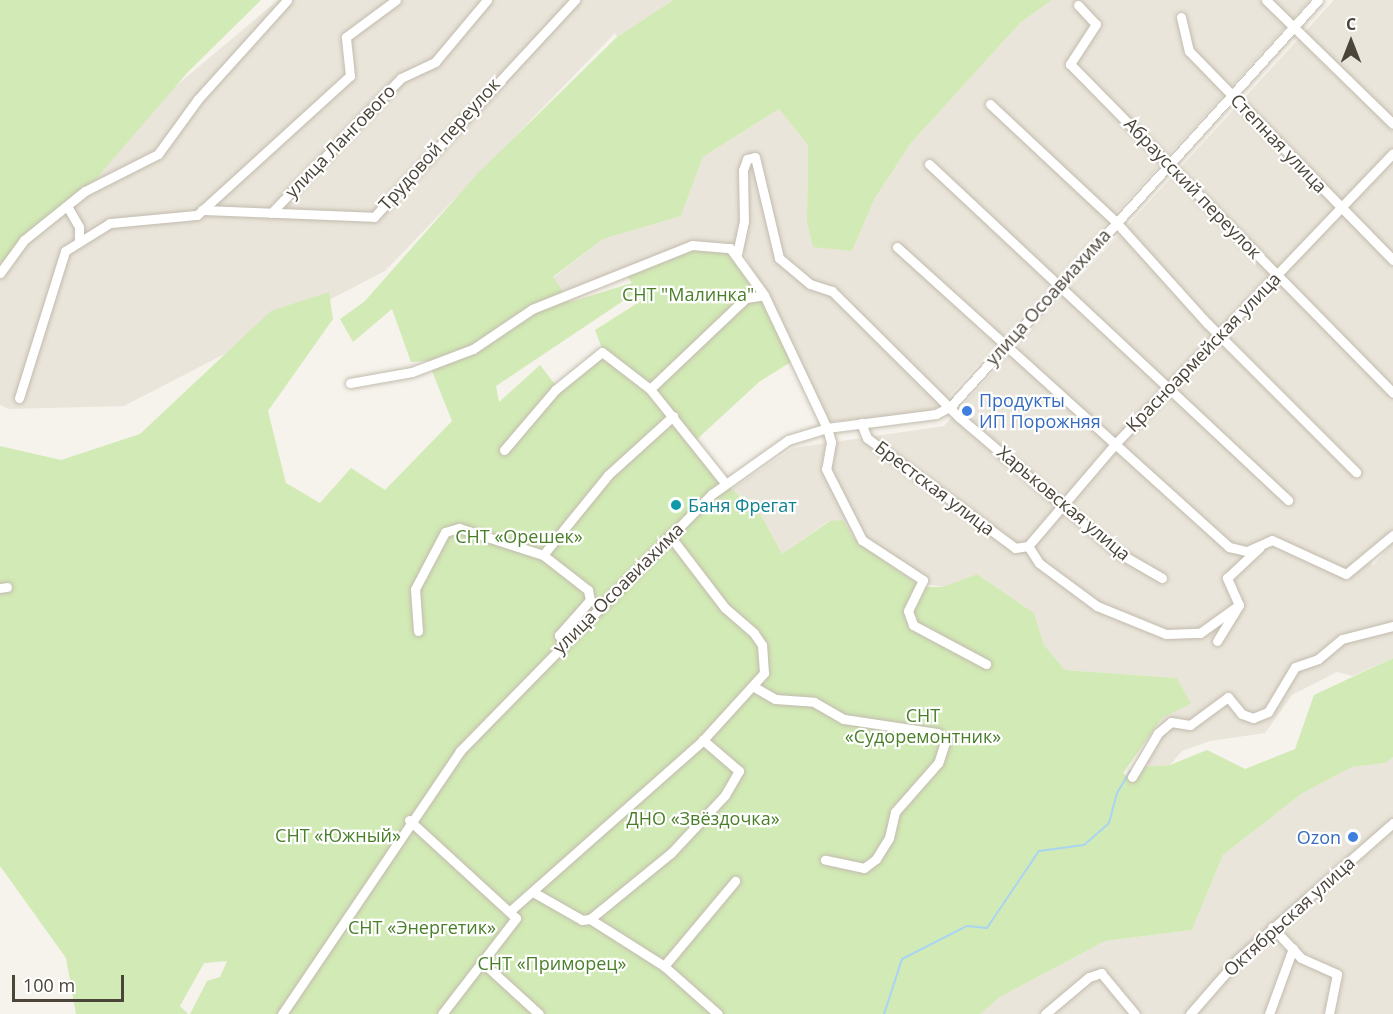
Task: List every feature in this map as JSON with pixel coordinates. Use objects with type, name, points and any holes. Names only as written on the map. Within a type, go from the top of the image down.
[{"type":"street","points":[[0,273],[24,240],[67,206],[117,172],[144,165],[158,154],[205,92],[287,0]]},
{"type":"street","points":[[379,0],[392,3]]},
{"type":"street","name":"улица Лангового","points":[[272,213],[401,78],[435,62],[487,0]]},
{"type":"street","name":"Трудовой переулок","points":[[79,240],[110,222],[202,210],[374,217],[575,0]]},
{"type":"street","points":[[1266,0],[1393,124]]},
{"type":"street","name":"улица Осоавиахима","points":[[282,1014],[409,820],[460,752],[563,643],[670,536],[725,483],[788,440],[827,428],[936,414],[951,406],[1231,93],[1318,0]]},
{"type":"street","points":[[202,210],[350,76],[346,37],[392,3]]},
{"type":"street","name":"Абраусский переулок","points":[[1078,4],[1096,24],[1070,64],[1171,162],[1277,275],[1393,393]]},
{"type":"street","name":"Степная улица","points":[[1181,17],[1189,51],[1393,260]]},
{"type":"street","points":[[990,104],[1116,222],[1220,336],[1356,472]]},
{"type":"street","name":"Красноармейская улица","points":[[1029,546],[1115,444],[1393,153]]},
{"type":"street","name":"Харьковская улица","points":[[737,254],[744,222],[744,170],[747,159],[755,157],[779,258],[810,284],[832,291],[951,406],[1064,502],[1118,552],[1162,579]]},
{"type":"street","points":[[929,164],[1057,287],[1170,387],[1288,500]]},
{"type":"street","points":[[19,398],[65,251],[79,240],[79,227],[67,206]]},
{"type":"street","points":[[350,383],[412,372],[473,350],[532,309],[692,245],[707,243],[737,254],[764,295],[827,428],[831,442],[826,469],[862,540],[922,580],[908,611],[913,625],[986,664]]},
{"type":"street","points":[[897,248],[1003,346],[1229,547],[1239,552],[1260,547]]},
{"type":"street","points":[[650,389],[746,298],[764,295]]},
{"type":"street","points":[[504,450],[592,356],[609,353],[650,389],[725,483]]},
{"type":"street","points":[[543,555],[608,475],[673,416]]},
{"type":"street","name":"Брестская улица","points":[[861,423],[867,438],[1016,548],[1029,546]]},
{"type":"street","points":[[418,631],[415,589],[451,528],[543,555],[588,590],[590,600],[559,635],[563,643]]},
{"type":"street","points":[[1239,605],[1227,578],[1260,547],[1272,540],[1346,574],[1393,535]]},
{"type":"street","points":[[510,911],[703,741],[756,688],[765,664],[754,633],[725,608],[670,536]]},
{"type":"street","points":[[1029,546],[1039,563],[1097,606],[1166,634],[1200,633],[1239,605]]},
{"type":"street","points":[[1217,641],[1239,605]]},
{"type":"street","points":[[1132,777],[1158,733],[1171,722],[1190,725],[1228,697],[1242,714],[1253,718],[1268,712],[1295,667],[1318,659],[1342,639],[1393,626]]},
{"type":"street","points":[[756,688],[775,699],[814,702],[844,719],[937,733],[946,739],[938,763],[895,812],[889,838],[876,859],[864,868],[825,860]]},
{"type":"street","points":[[533,892],[582,920],[590,919],[693,833],[740,771],[703,741]]},
{"type":"street","points":[[409,820],[510,911],[516,925],[482,962],[442,1014]]},
{"type":"street","name":"Октябрьская улица","points":[[1190,1014],[1272,927],[1393,823]]},
{"type":"street","points":[[664,966],[735,881]]},
{"type":"street","points":[[590,919],[664,966],[718,1014]]},
{"type":"street","points":[[1272,927],[1293,948],[1337,974],[1329,1014]]},
{"type":"street","points":[[1269,1014],[1293,948]]},
{"type":"street","points":[[482,962],[539,1014]]},
{"type":"street","points":[[1045,1014],[1089,977],[1101,973],[1136,1014]]},
{"type":"shaded area","points":[[278,0],[673,0],[617,37],[615,33],[385,271],[124,406],[9,409],[0,405],[0,234]]},
{"type":"shaded area","points":[[1052,0],[1310,0],[940,406],[923,413],[828,422],[744,253],[718,243],[694,242],[570,302],[553,278],[603,239],[681,216],[703,157],[779,109],[808,145],[807,221],[852,251],[875,198],[911,143],[1020,23]]},
{"type":"shaded area","points":[[1334,0],[1393,0],[1393,531],[1366,556],[1373,566],[1393,542],[1393,658],[1353,676],[1337,672],[1292,695],[1265,733],[1210,741],[1182,751],[1170,765],[1143,767],[1138,757],[1163,717],[1177,678],[1065,670],[1044,645],[1034,613],[977,574],[943,587],[914,582],[829,521],[782,554],[761,515],[732,489],[793,448],[944,426]]},
{"type":"shaded area","points":[[1393,757],[1393,1014],[980,1014],[1000,997],[1105,941],[1192,930],[1223,855],[1301,794],[1352,767],[1384,763]]},
{"type":"green space","points":[[0,0],[261,0],[188,72],[75,203],[0,263]]},
{"type":"green space","points":[[673,0],[1052,0],[1020,23],[911,143],[875,198],[852,251],[813,247],[807,221],[808,145],[779,109],[703,157],[681,216],[603,239],[553,277],[570,302],[632,283],[627,276],[707,243],[740,256],[794,360],[759,382],[694,442],[725,483],[761,515],[782,554],[830,521],[843,520],[853,538],[921,587],[943,587],[977,574],[1034,613],[1044,645],[1065,670],[1177,678],[1191,704],[1163,717],[1123,773],[1131,781],[1143,767],[1170,765],[1207,750],[1245,769],[1295,749],[1314,695],[1393,658],[1393,757],[1385,763],[1352,767],[1301,794],[1223,855],[1192,930],[1105,941],[1000,997],[980,1014],[190,1014],[207,981],[220,977],[227,961],[204,963],[180,1006],[188,1014],[76,1014],[66,958],[0,866],[0,446],[61,460],[140,434],[271,311],[329,292],[333,319],[268,411],[286,483],[320,503],[351,468],[385,490],[452,421],[428,361],[411,362],[392,309],[353,342],[340,319],[364,302],[478,173],[617,37]],"holes":[[[638,291],[644,299],[595,330],[603,351],[557,387],[540,365],[499,402],[496,386]]]},
{"type":"waterway","points":[[884,1014],[902,959],[967,926],[987,928],[1039,851],[1084,845],[1109,823],[1117,793],[1130,771]]},
{"type":"place","name":"Продукты ИП Порожняя","points":[[967,411]]},
{"type":"place","name":"Баня Фрегат","points":[[676,505]]},
{"type":"place","name":"Ozon","points":[[1353,837]]},
{"type":"park label","name":"СНТ \"Малинка\"","points":[[688,294]]},
{"type":"park label","name":"СНТ «Орешек»","points":[[519,536]]},
{"type":"park label","name":"СНТ «Судоремонтник»","points":[[923,726]]},
{"type":"park label","name":"ДНО «Звёздочка»","points":[[703,818]]},
{"type":"park label","name":"СНТ «Южный»","points":[[338,835]]},
{"type":"park label","name":"СНТ «Энергетик»","points":[[422,927]]},
{"type":"park label","name":"СНТ «Приморец»","points":[[552,963]]}]
